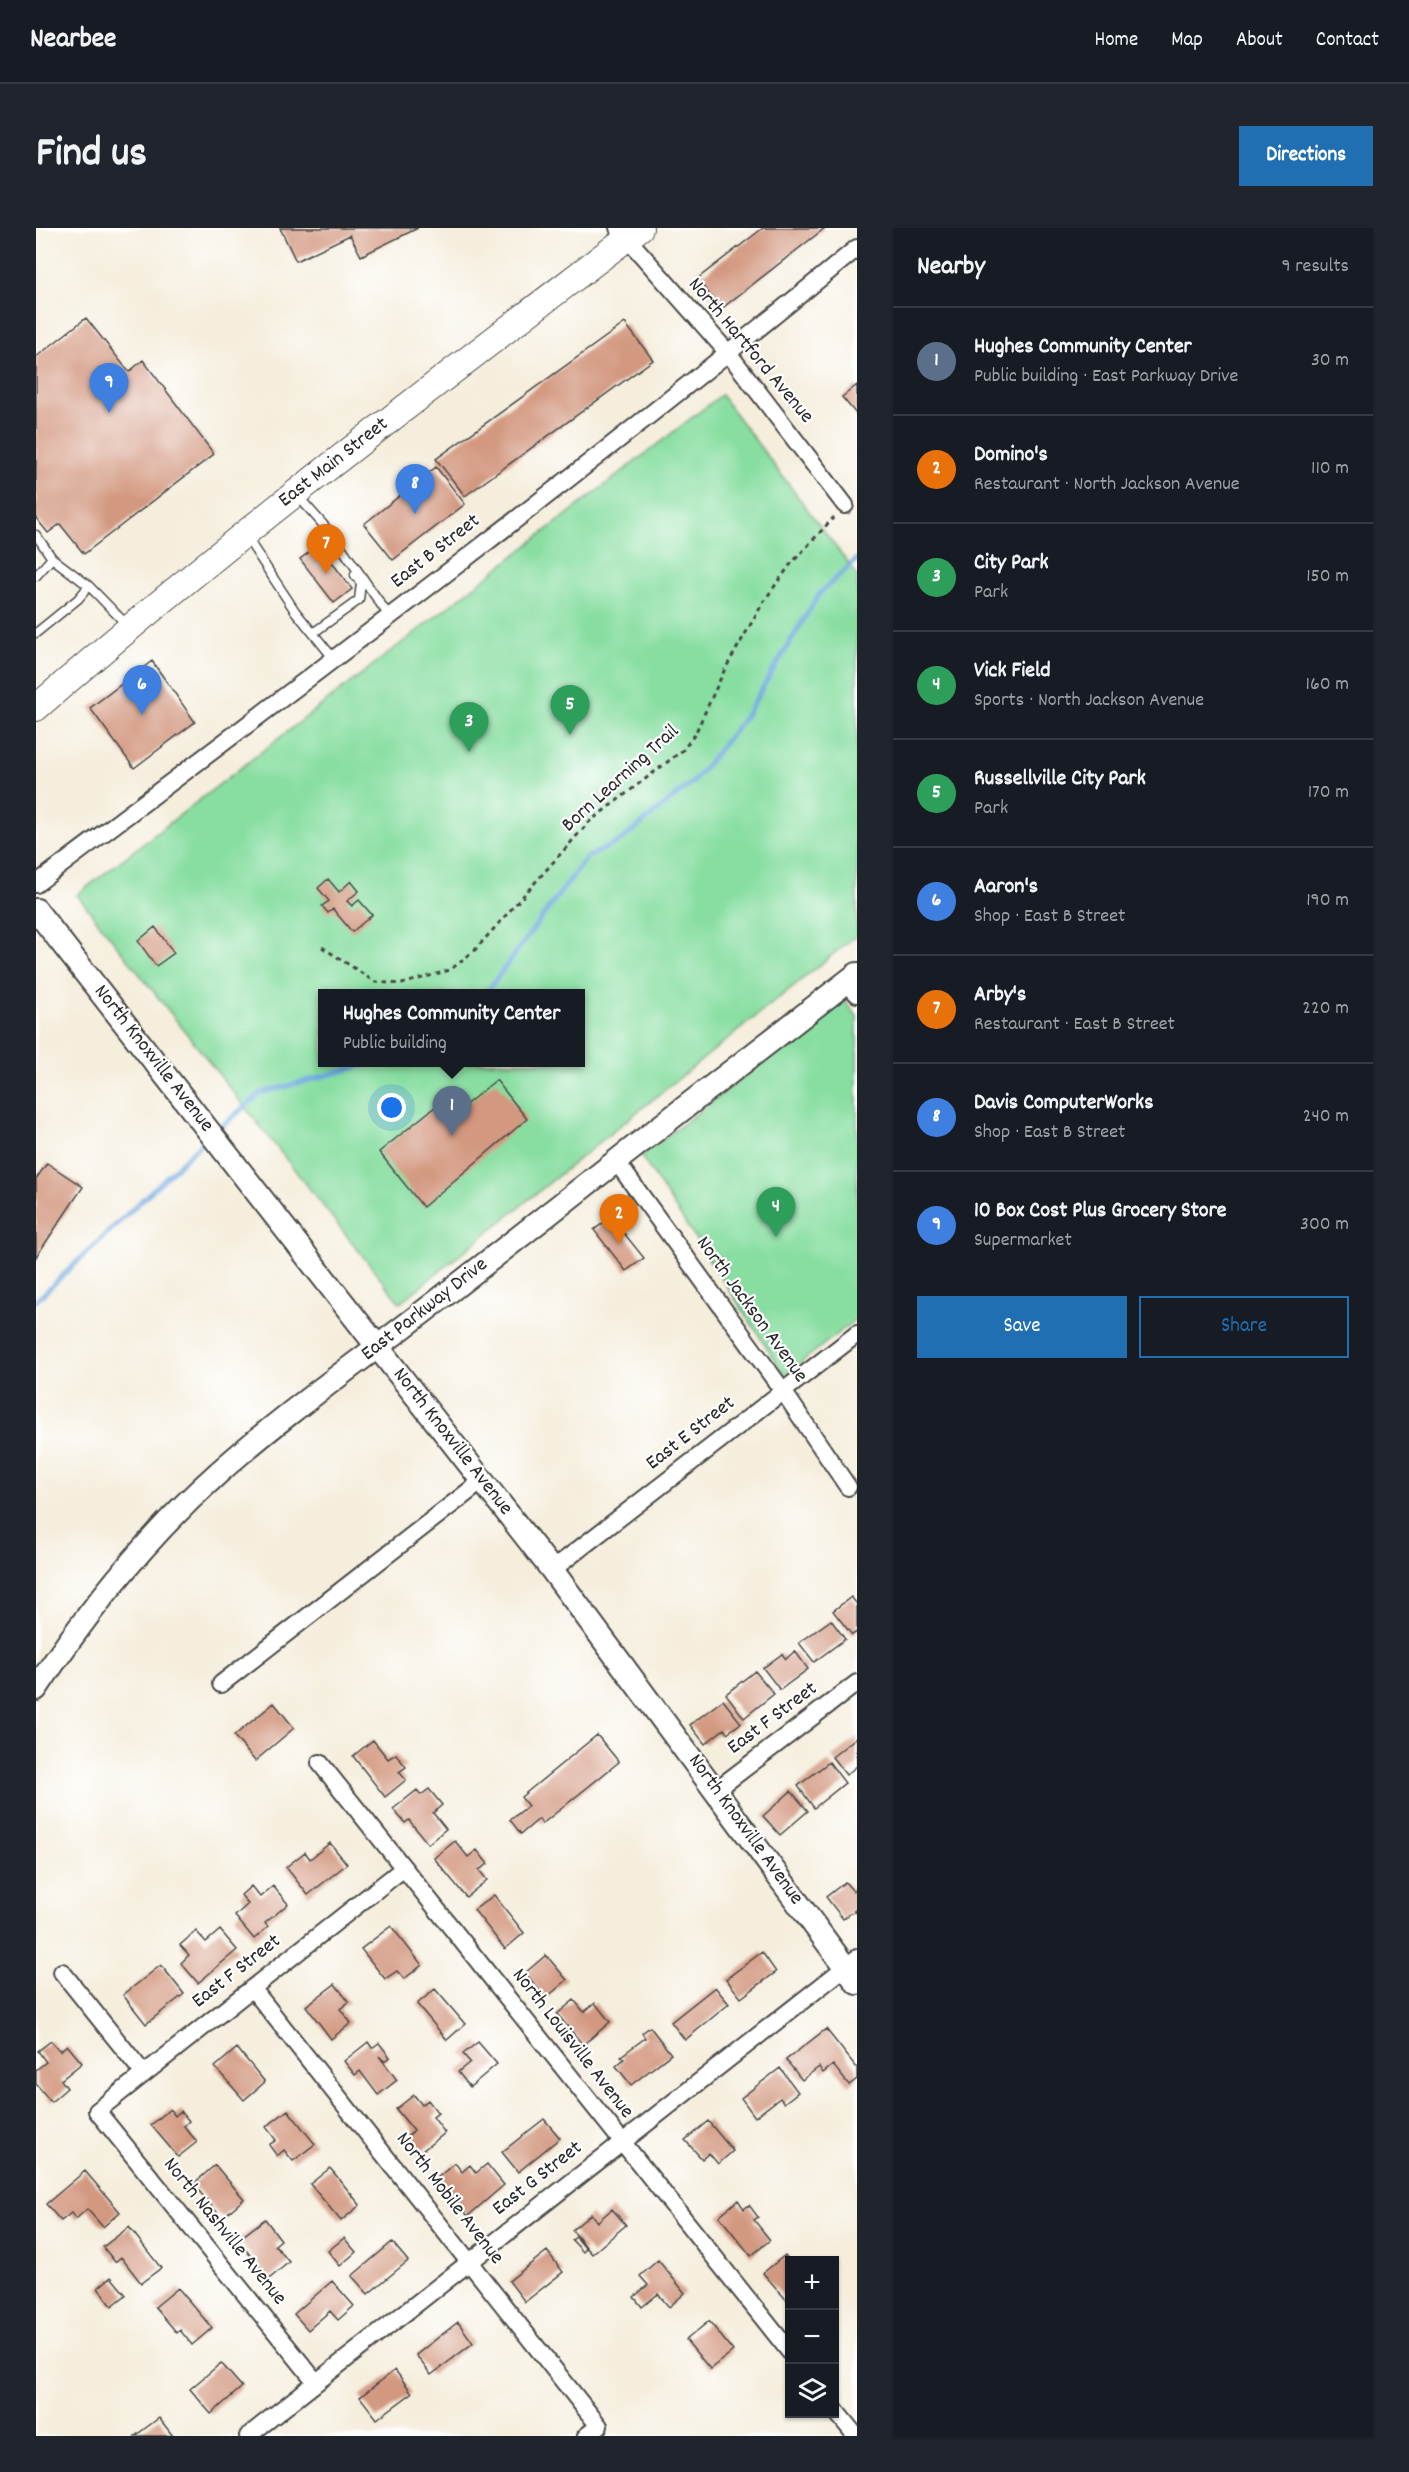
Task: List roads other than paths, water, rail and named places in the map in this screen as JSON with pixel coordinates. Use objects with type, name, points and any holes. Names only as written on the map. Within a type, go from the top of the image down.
[{"type":"main road","name":"East Main Street","points":[[36,708],[243,532],[628,232]]},
{"type":"main road","name":"North Knoxville Avenue","points":[[36,910],[552,1570],[853,1969]]},
{"type":"main road","name":"East Parkway Drive","points":[[36,1689],[107,1590],[152,1539],[214,1476],[266,1432],[379,1347],[616,1161],[854,983]]},
{"type":"street","name":"North Hartford Avenue","points":[[628,232],[729,354],[845,505]]},
{"type":"street","name":"East B Street","points":[[36,884],[334,659],[729,354],[857,248]]},
{"type":"street","name":"North Jackson Avenue","points":[[616,1161],[783,1391],[848,1486]]},
{"type":"street","name":"East E Street","points":[[552,1570],[857,1334]]},
{"type":"street","points":[[221,1684],[482,1480]]},
{"type":"street","name":"East F Street","points":[[716,1790],[857,1683]]},
{"type":"street","name":"North Louisville Avenue","points":[[320,1763],[785,2347]]},
{"type":"street","name":"East F Street","points":[[97,2111],[404,1868]]},
{"type":"street","name":"East G Street","points":[[249,2436],[622,2142],[853,1969]]},
{"type":"street","points":[[62,1972],[144,2074]]},
{"type":"street","name":"North Mobile Avenue","points":[[252,1988],[599,2426],[586,2436]]},
{"type":"street","name":"North Nashville Avenue","points":[[97,2111],[316,2382]]},
{"type":"street","points":[[839,2415],[856,2436]]},
{"type":"lane","points":[[295,493],[331,533],[389,616]]},
{"type":"lane","points":[[243,532],[295,610],[334,659]]},
{"type":"lane","points":[[313,633],[359,600],[361,583],[332,544],[331,533]]},
{"type":"lane","points":[[36,535],[52,558],[89,586],[129,627]]},
{"type":"lane","points":[[36,576],[52,558]]},
{"type":"lane","points":[[36,633],[78,599],[89,586]]},
{"type":"waterway","points":[[489,989],[586,858],[620,841],[693,782],[745,717],[819,594],[857,559]]},
{"type":"waterway","points":[[216,1131],[261,1093],[357,1067]]},
{"type":"waterway","points":[[36,1301],[206,1139]]},
{"type":"place","name":"10 Box Cost Plus Grocery Store","points":[[109,413]]},
{"type":"place","name":"Davis ComputerWorks","points":[[415,514]]},
{"type":"place","name":"Arby's","points":[[326,574]]},
{"type":"place","name":"Aaron's","points":[[142,715]]},
{"type":"place","name":"Russellville City Park","points":[[570,735]]},
{"type":"place","name":"City Park","points":[[469,752]]},
{"type":"place","name":"Hughes Community Center","points":[[452,1136]]},
{"type":"place","name":"Vick Field","points":[[776,1237]]},
{"type":"place","name":"Domino's","points":[[619,1244]]}]
